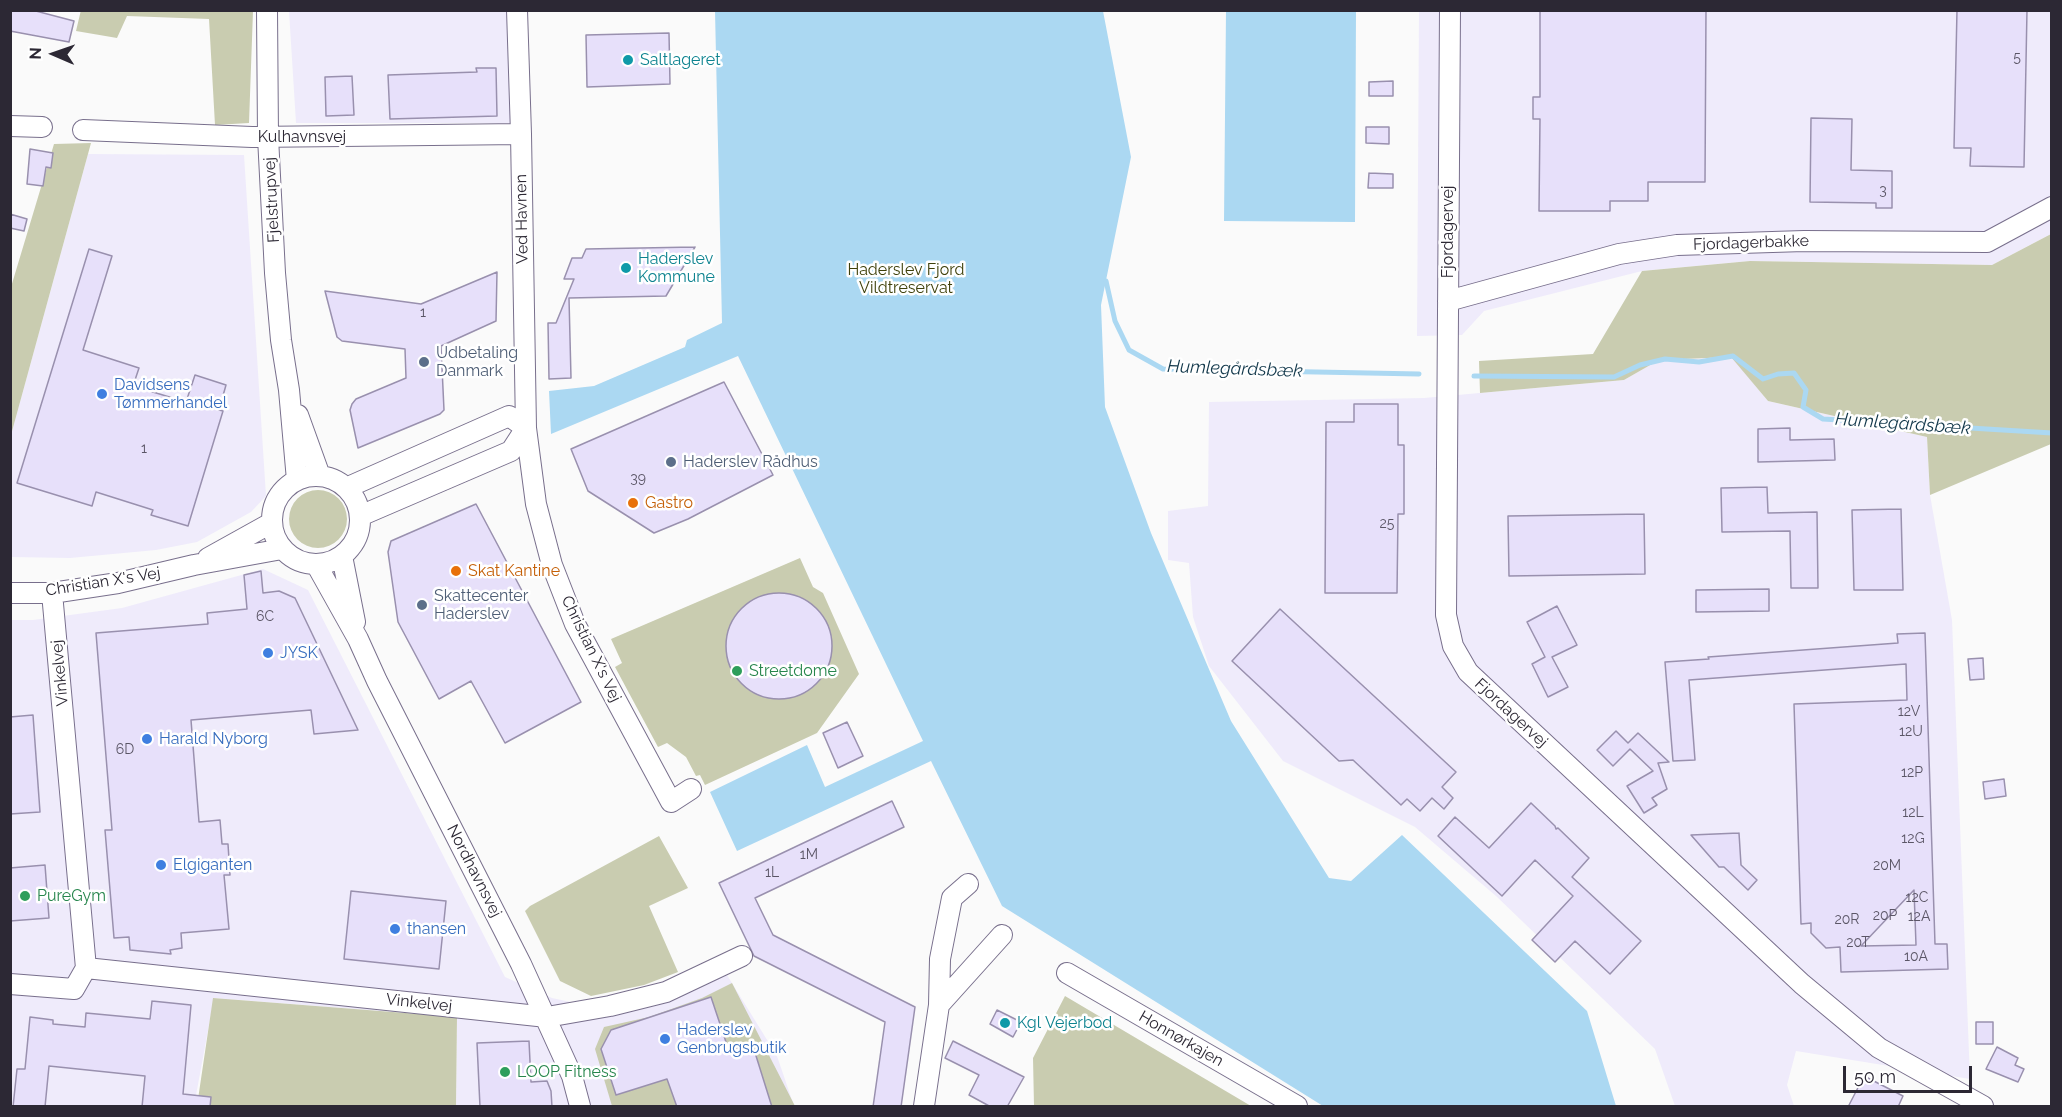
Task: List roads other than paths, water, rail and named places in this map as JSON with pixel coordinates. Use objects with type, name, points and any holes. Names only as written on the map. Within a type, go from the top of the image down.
[{"type":"street","name":"Fjelstrupvej","points":[[267,10],[268,137],[276,273],[297,480]]},
{"type":"street","name":"Ved Havnen","points":[[517,10],[526,428]]},
{"type":"street","name":"Fjordagervej","points":[[1450,10],[1446,615],[1453,646],[1468,672],[1802,984],[1879,1048],[1983,1107]]},
{"type":"street","points":[[10,126],[42,128]]},
{"type":"street","name":"Kulhavnsvej","points":[[83,130],[268,137],[521,134]]},
{"type":"street","name":"Fjordagerbakke","points":[[1448,301],[1619,254],[1677,246],[1804,241],[1987,242],[2052,207]]},
{"type":"street","name":"Fjelstrupvej","points":[[289,390],[320,476]]},
{"type":"street","points":[[346,488],[509,416],[526,428],[511,451],[360,516]]},
{"type":"street","name":"Christian X's Vej","points":[[526,428],[536,504],[552,565],[575,624],[670,801],[691,789]]},
{"type":"street","points":[[320,476],[338,482],[346,488],[358,505],[360,527],[357,538],[342,556],[332,562],[316,564],[300,562],[282,549],[275,537],[271,523],[274,506],[279,496],[297,480],[320,476]]},
{"type":"street","name":"Christian X's Vej","points":[[194,565],[271,523]]},
{"type":"street","name":"Christian X's Vej","points":[[10,593],[52,592],[118,583],[194,565],[282,549]]},
{"type":"street","name":"Nordhavnsvej","points":[[342,556],[358,639]]},
{"type":"street","name":"Nordhavnsvej","points":[[316,564],[358,639],[547,1017],[572,1076],[580,1107]]},
{"type":"street","name":"Vinkelvej","points":[[52,592],[86,968],[547,1017],[610,1006],[666,992],[742,956]]},
{"type":"street","points":[[924,1107],[939,1005],[940,959],[952,898],[968,884]]},
{"type":"street","points":[[939,1005],[1002,935]]},
{"type":"street","points":[[10,984],[74,989],[86,968]]},
{"type":"street","name":"Honnørkajen","points":[[1067,973],[1286,1104]]},
{"type":"water","name":"Haderslev Fjord Vildtreservat","points":[[715,11],[1103,11],[1131,157],[1101,305],[1105,407],[1151,533],[1231,721],[1329,878],[1351,881],[1402,835],[1587,1011],[1616,1106],[1323,1106],[1002,906],[931,761],[737,851],[710,792],[807,745],[825,787],[923,741],[738,356],[551,434],[549,391],[594,386],[685,347],[687,340],[722,323]]},
{"type":"water","points":[[1226,11],[1356,11],[1355,222],[1224,221]]},
{"type":"waterway","name":"Humlegårdsbæk","points":[[1106,281],[1115,321],[1129,350],[1163,369],[1419,374]]},
{"type":"waterway","name":"Humlegårdsbæk","points":[[1474,376],[1614,377],[1640,365],[1665,359],[1699,362],[1733,356],[1763,379],[1778,374],[1794,373],[1806,390],[1803,407],[1823,419],[2052,433]]},
{"type":"place","name":"Saltlageret","points":[[628,60]]},
{"type":"place","name":"Haderslev Kommune","points":[[626,268]]},
{"type":"place","name":"Udbetaling Danmark","points":[[424,362]]},
{"type":"place","name":"Davidsens Tømmerhandel","points":[[102,394]]},
{"type":"place","name":"Haderslev Rådhus","points":[[671,462]]},
{"type":"place","name":"Gastro","points":[[633,503]]},
{"type":"place","name":"Skat Kantine","points":[[456,571]]},
{"type":"place","name":"Skattecenter Haderslev","points":[[422,605]]},
{"type":"place","name":"JYSK","points":[[268,653]]},
{"type":"place","name":"Streetdome","points":[[737,671]]},
{"type":"place","name":"Harald Nyborg","points":[[147,739]]},
{"type":"place","name":"Elgiganten","points":[[161,865]]},
{"type":"place","name":"PureGym","points":[[25,896]]},
{"type":"place","name":"thansen","points":[[395,929]]},
{"type":"place","name":"Kgl Vejerbod","points":[[1005,1023]]},
{"type":"place","name":"Haderslev Genbrugsbutik","points":[[665,1039]]},
{"type":"place","name":"LOOP Fitness","points":[[505,1072]]}]
